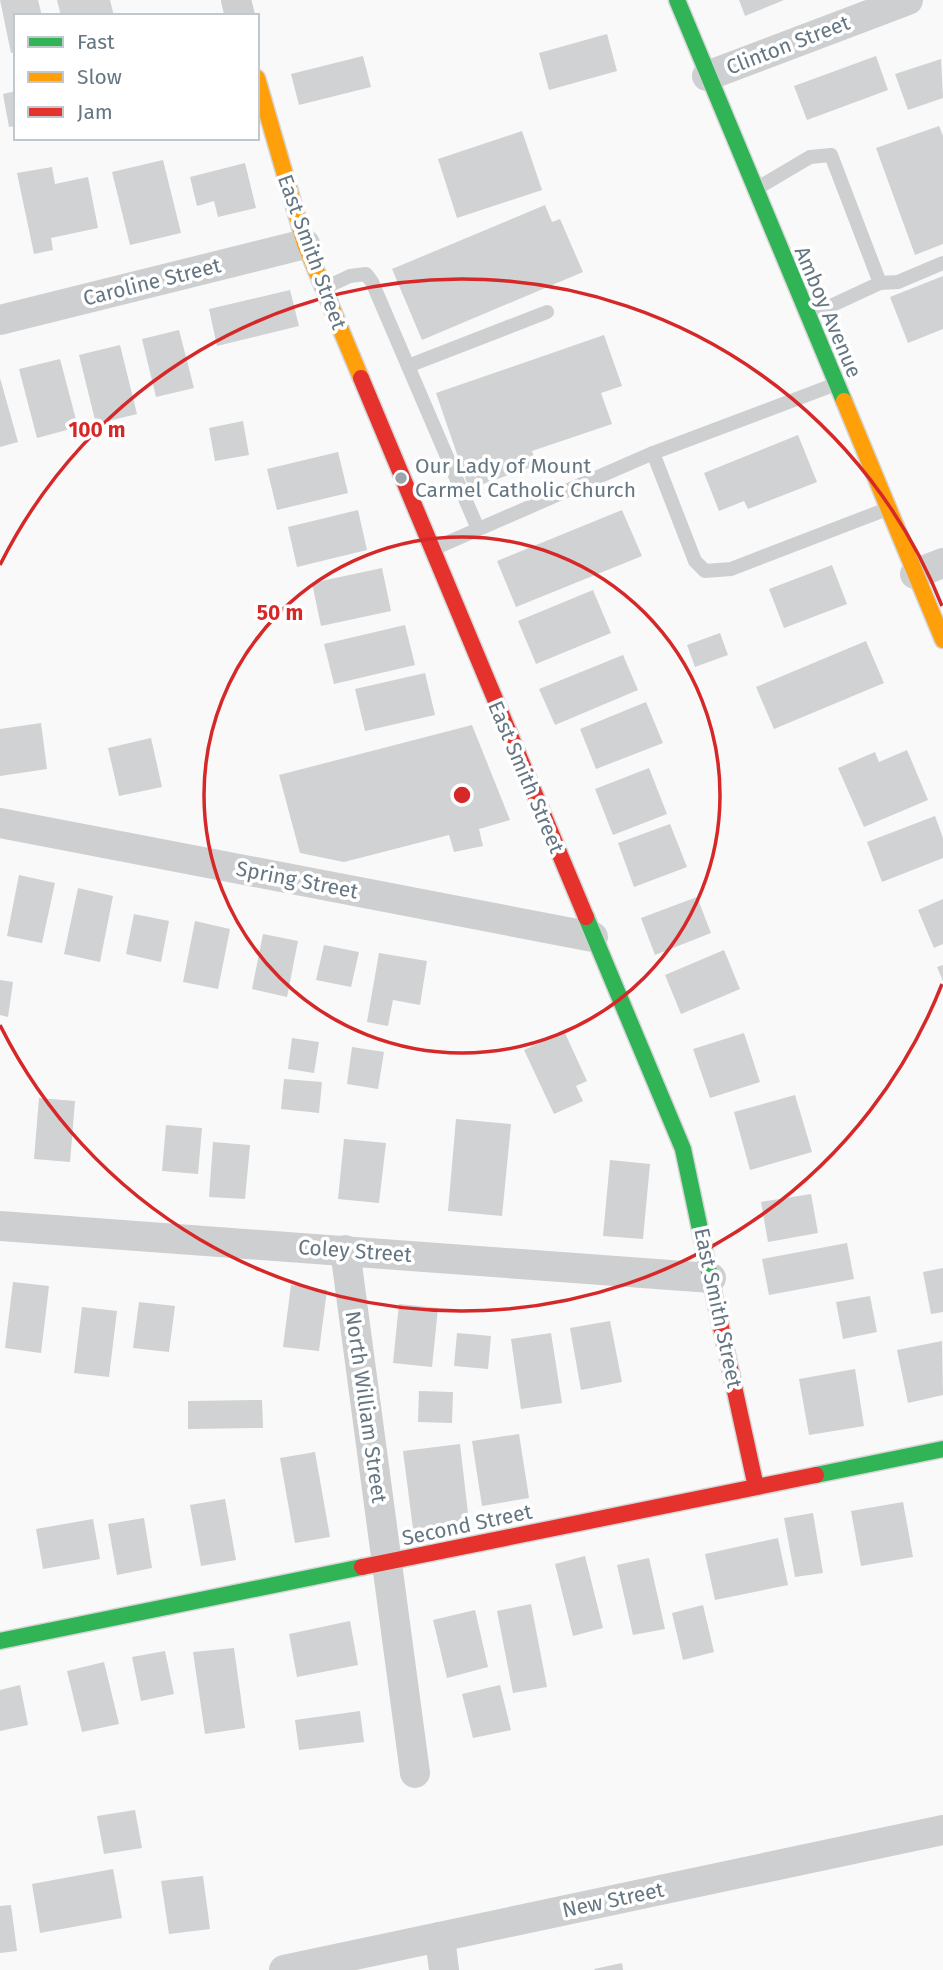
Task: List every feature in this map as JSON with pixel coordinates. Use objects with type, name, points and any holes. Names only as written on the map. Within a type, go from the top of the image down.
[{"type":"street","name":"Amboy Avenue","points":[[677,0],[943,640]]},
{"type":"street","name":"Clinton Street","points":[[707,76],[908,0]]},
{"type":"street","name":"East Smith Street","points":[[259,85],[305,244],[683,1149],[756,1487]]},
{"type":"street","name":"Caroline Street","points":[[0,320],[305,244]]},
{"type":"street","points":[[915,574],[943,563]]},
{"type":"street","name":"Spring Street","points":[[0,823],[593,937]]},
{"type":"street","name":"Coley Street","points":[[0,1226],[711,1278]]},
{"type":"street","name":"North William Street","points":[[345,1250],[415,1773]]},
{"type":"street","name":"Second Street","points":[[0,1641],[943,1449]]},
{"type":"street","name":"New Street","points":[[284,1970],[943,1830]]},
{"type":"street","points":[[439,1937],[444,1970]]},
{"type":"lane","points":[[754,190],[810,158],[831,155],[880,283]]},
{"type":"lane","points":[[807,317],[880,283],[898,282],[943,264]]},
{"type":"lane","points":[[323,288],[350,276],[366,274],[372,282],[478,529]]},
{"type":"lane","points":[[408,366],[547,312]]},
{"type":"lane","points":[[432,549],[653,453],[836,384]]},
{"type":"lane","points":[[653,453],[695,561],[705,571],[731,569],[888,508]]},
{"type":"building","points":[[0,0],[38,0],[42,14],[14,14],[14,52],[11,53]]},
{"type":"building","points":[[57,0],[110,0],[114,14],[60,14]]},
{"type":"building","points":[[739,0],[784,0],[745,16]]},
{"type":"building","points":[[607,34],[617,71],[549,90],[539,53]]},
{"type":"building","points":[[363,56],[371,87],[299,105],[291,74]]},
{"type":"building","points":[[876,56],[888,90],[807,120],[794,86]]},
{"type":"building","points":[[941,59],[943,98],[908,110],[895,74]]},
{"type":"building","points":[[14,91],[14,126],[9,127],[3,94]]},
{"type":"building","points":[[939,126],[943,136],[943,244],[915,255],[876,148]]},
{"type":"building","points":[[522,131],[542,190],[457,218],[438,159]]},
{"type":"building","points":[[163,160],[181,233],[130,245],[112,172]]},
{"type":"building","points":[[245,163],[256,208],[218,217],[214,201],[197,206],[190,177]]},
{"type":"building","points":[[52,167],[55,184],[88,177],[98,228],[51,238],[53,250],[34,254],[17,173]]},
{"type":"building","points":[[545,205],[552,222],[560,219],[583,272],[422,340],[392,269]]},
{"type":"building","points":[[943,276],[943,329],[908,343],[890,297]]},
{"type":"building","points":[[290,290],[299,326],[217,346],[209,309]]},
{"type":"building","points":[[179,330],[194,388],[156,397],[142,339]]},
{"type":"building","points":[[604,335],[622,386],[601,393],[612,424],[532,451],[537,465],[469,489],[436,393]]},
{"type":"building","points":[[120,345],[137,414],[96,424],[79,355]]},
{"type":"building","points":[[60,359],[78,427],[37,438],[19,369]]},
{"type":"building","points":[[0,378],[18,442],[0,447]]},
{"type":"building","points":[[243,421],[249,455],[215,461],[209,428]]},
{"type":"building","points":[[798,435],[817,482],[748,509],[744,501],[719,511],[704,473]]},
{"type":"building","points":[[338,452],[348,493],[277,510],[267,469]]},
{"type":"building","points":[[358,510],[367,550],[297,567],[288,527]]},
{"type":"building","points":[[622,510],[642,556],[516,607],[497,561]]},
{"type":"building","points":[[832,565],[847,604],[784,628],[769,589]]},
{"type":"building","points":[[382,568],[391,611],[321,626],[312,583]]},
{"type":"building","points":[[593,590],[611,633],[536,664],[518,621]]},
{"type":"building","points":[[405,625],[415,665],[334,684],[324,644]]},
{"type":"building","points":[[720,633],[728,655],[695,667],[687,645]]},
{"type":"building","points":[[866,641],[884,683],[774,729],[756,687]]},
{"type":"building","points":[[623,655],[638,690],[555,725],[539,689]]},
{"type":"building","points":[[425,673],[435,715],[365,731],[355,689]]},
{"type":"building","points":[[646,702],[663,743],[596,769],[580,729]]},
{"type":"building","points":[[41,723],[47,769],[0,776],[0,729]]},
{"type":"building","points":[[472,725],[510,820],[479,829],[483,846],[454,852],[449,835],[344,862],[300,853],[279,775]]},
{"type":"building","points":[[151,738],[162,787],[119,796],[108,748]]},
{"type":"building","points":[[907,750],[928,800],[864,827],[838,768],[875,752],[879,762]]},
{"type":"building","points":[[649,768],[667,814],[613,835],[595,789]]},
{"type":"building","points":[[935,816],[943,838],[943,858],[882,882],[867,842]]},
{"type":"building","points":[[670,824],[687,867],[634,887],[618,843]]},
{"type":"building","points":[[19,875],[55,883],[42,943],[7,936]]},
{"type":"building","points":[[78,888],[113,896],[100,962],[64,954]]},
{"type":"building","points":[[697,897],[711,933],[655,955],[641,918]]},
{"type":"building","points":[[943,899],[943,944],[934,948],[918,910]]},
{"type":"building","points":[[134,914],[169,921],[161,962],[126,954]]},
{"type":"building","points":[[195,921],[230,929],[218,989],[183,982]]},
{"type":"building","points":[[263,934],[298,941],[287,997],[252,989]]},
{"type":"building","points":[[324,945],[359,952],[351,987],[316,980]]},
{"type":"building","points":[[724,950],[740,989],[681,1014],[665,975]]},
{"type":"building","points":[[379,953],[427,961],[420,1005],[393,1000],[388,1026],[367,1022]]},
{"type":"building","points":[[943,965],[943,981],[937,967]]},
{"type":"building","points":[[0,980],[13,982],[8,1017],[0,1015]]},
{"type":"building","points":[[564,1031],[587,1081],[576,1086],[583,1101],[554,1114],[524,1050]]},
{"type":"building","points":[[744,1033],[760,1082],[710,1098],[693,1049]]},
{"type":"building","points":[[292,1038],[319,1042],[314,1073],[288,1069]]},
{"type":"building","points":[[352,1047],[384,1052],[378,1089],[347,1084]]},
{"type":"building","points":[[284,1079],[322,1082],[319,1113],[281,1109]]},
{"type":"building","points":[[795,1095],[812,1152],[750,1170],[734,1112]]},
{"type":"building","points":[[39,1098],[75,1101],[70,1162],[34,1159]]},
{"type":"building","points":[[456,1119],[511,1124],[502,1216],[448,1211]]},
{"type":"building","points":[[166,1125],[202,1128],[198,1174],[162,1171]]},
{"type":"building","points":[[344,1139],[386,1143],[379,1203],[338,1199]]},
{"type":"building","points":[[213,1142],[250,1145],[245,1199],[209,1197]]},
{"type":"building","points":[[610,1160],[650,1164],[643,1239],[603,1236]]},
{"type":"building","points":[[811,1194],[818,1233],[768,1242],[761,1202]]},
{"type":"building","points":[[847,1243],[854,1279],[769,1295],[762,1259]]},
{"type":"building","points":[[943,1268],[943,1312],[931,1314],[923,1272]]},
{"type":"building","points":[[13,1282],[49,1286],[41,1353],[5,1348]]},
{"type":"building","points":[[291,1285],[327,1290],[319,1351],[283,1347]]},
{"type":"building","points":[[870,1296],[877,1332],[843,1339],[836,1302]]},
{"type":"building","points":[[139,1302],[175,1306],[169,1352],[133,1348]]},
{"type":"building","points":[[399,1304],[438,1308],[432,1367],[393,1363]]},
{"type":"building","points":[[82,1307],[117,1311],[109,1377],[74,1373]]},
{"type":"building","points":[[610,1321],[622,1382],[581,1390],[570,1328]]},
{"type":"building","points":[[457,1333],[491,1336],[488,1369],[454,1366]]},
{"type":"building","points":[[551,1333],[562,1403],[521,1409],[511,1339]]},
{"type":"building","points":[[942,1341],[943,1395],[908,1403],[897,1350]]},
{"type":"building","points":[[855,1369],[864,1426],[809,1435],[799,1379]]},
{"type":"building","points":[[419,1391],[453,1392],[452,1423],[418,1422]]},
{"type":"building","points":[[262,1400],[263,1428],[188,1429],[188,1401]]},
{"type":"building","points":[[519,1434],[529,1498],[482,1506],[472,1441]]},
{"type":"building","points":[[460,1444],[469,1522],[413,1529],[403,1451]]},
{"type":"building","points":[[315,1452],[330,1537],[295,1543],[280,1458]]},
{"type":"building","points":[[225,1499],[236,1560],[201,1566],[190,1505]]},
{"type":"building","points":[[903,1502],[913,1557],[861,1566],[851,1511]]},
{"type":"building","points":[[813,1513],[823,1573],[795,1577],[784,1518]]},
{"type":"building","points":[[144,1518],[152,1568],[117,1575],[108,1524]]},
{"type":"building","points":[[93,1519],[100,1559],[43,1569],[36,1529]]},
{"type":"building","points":[[778,1538],[788,1585],[715,1600],[705,1554]]},
{"type":"building","points":[[585,1556],[603,1628],[573,1636],[555,1564]]},
{"type":"building","points":[[649,1558],[665,1629],[633,1635],[617,1565]]},
{"type":"building","points":[[531,1604],[547,1687],[513,1693],[497,1611]]},
{"type":"building","points":[[703,1605],[714,1652],[683,1660],[672,1613]]},
{"type":"building","points":[[475,1610],[488,1667],[447,1678],[433,1620]]},
{"type":"building","points":[[350,1621],[358,1665],[297,1677],[289,1634]]},
{"type":"building","points":[[234,1648],[245,1728],[205,1734],[193,1652]]},
{"type":"building","points":[[165,1651],[174,1694],[141,1701],[132,1657]]},
{"type":"building","points":[[104,1662],[119,1724],[82,1732],[67,1671]]},
{"type":"building","points":[[20,1685],[28,1725],[0,1731],[0,1690]]},
{"type":"building","points":[[500,1685],[511,1730],[473,1738],[462,1694]]},
{"type":"building","points":[[360,1711],[364,1742],[299,1750],[295,1720]]},
{"type":"building","points":[[135,1810],[142,1848],[104,1854],[97,1816]]},
{"type":"building","points":[[113,1869],[122,1918],[40,1933],[32,1884]]},
{"type":"building","points":[[203,1876],[210,1929],[169,1934],[161,1881]]},
{"type":"building","points":[[11,1905],[17,1951],[0,1953],[0,1906]]},
{"type":"building","points":[[622,1963],[623,1970],[594,1969]]},
{"type":"traffic: fast","points":[[677,0],[844,401]]},
{"type":"traffic: fast","points":[[586,917],[683,1149],[712,1286]]},
{"type":"traffic: fast","points":[[816,1475],[943,1449]]},
{"type":"traffic: fast","points":[[0,1641],[362,1567]]},
{"type":"traffic: slow","points":[[259,85],[305,244],[361,378]]},
{"type":"traffic: slow","points":[[844,401],[943,640]]},
{"type":"traffic: jam","points":[[361,378],[586,917]]},
{"type":"traffic: jam","points":[[712,1286],[756,1487]]},
{"type":"traffic: jam","points":[[362,1567],[816,1475]]},
{"type":"place","name":"Our Lady of Mount Carmel Catholic Church","points":[[401,478]]}]
